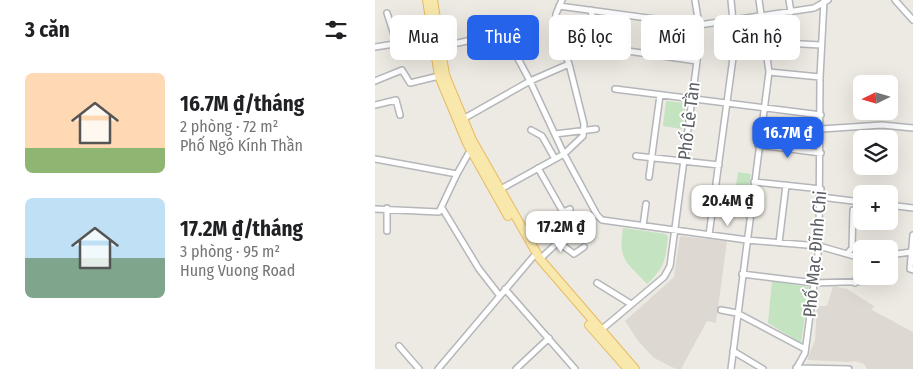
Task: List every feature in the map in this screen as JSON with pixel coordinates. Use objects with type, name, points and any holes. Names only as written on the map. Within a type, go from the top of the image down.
[{"type":"main road","points":[[427,0],[429,15]]},
{"type":"main road","points":[[433,0],[445,75],[472,140],[499,190],[536,256],[635,369]]},
{"type":"main road","points":[[436,60],[439,76],[471,149],[536,256],[559,290],[628,369]]},
{"type":"street","points":[[499,190],[564,154],[583,136],[569,64],[555,26],[556,14],[562,0]]},
{"type":"street","name":"Phố Lê Tần","points":[[695,0],[697,15]]},
{"type":"street","points":[[731,0],[733,15]]},
{"type":"street","points":[[759,0],[761,15]]},
{"type":"street","points":[[789,0],[791,12]]},
{"type":"street","points":[[895,0],[913,20]]},
{"type":"street","points":[[773,15],[791,12],[825,1]]},
{"type":"street","name":"Phố Mạc Đĩnh Chi","points":[[796,368],[805,349],[819,246],[821,196],[820,77],[825,1]]},
{"type":"street","points":[[559,6],[641,17]]},
{"type":"street","points":[[591,10],[597,41],[601,47],[697,61]]},
{"type":"street","points":[[387,13],[390,22]]},
{"type":"street","points":[[458,43],[470,40],[476,50],[509,42],[530,81],[564,154],[602,220],[747,240],[819,246],[853,256]]},
{"type":"street","points":[[800,44],[821,45]]},
{"type":"street","points":[[375,47],[390,45]]},
{"type":"street","points":[[709,235],[733,60]]},
{"type":"street","points":[[731,369],[758,145],[769,72],[767,60]]},
{"type":"street","name":"Phố Lê Tần","points":[[601,330],[668,272],[697,61]]},
{"type":"street","points":[[463,120],[530,81],[569,64]]},
{"type":"street","points":[[375,81],[402,70],[410,83],[439,76]]},
{"type":"street","points":[[769,72],[820,77]]},
{"type":"street","points":[[615,89],[821,115]]},
{"type":"street","points":[[649,177],[660,95]]},
{"type":"street","points":[[375,104],[396,100],[400,115]]},
{"type":"street","points":[[821,128],[882,125],[913,128]]},
{"type":"street","points":[[555,134],[583,129],[596,130]]},
{"type":"street","points":[[531,130],[542,136],[555,159]]},
{"type":"street","points":[[758,145],[821,152]]},
{"type":"street","points":[[375,209],[387,208],[436,213],[442,208],[457,174],[471,149]]},
{"type":"street","points":[[636,156],[719,166]]},
{"type":"street","points":[[375,159],[457,174]]},
{"type":"street","points":[[537,168],[563,212],[570,209]]},
{"type":"street","points":[[754,182],[821,189]]},
{"type":"street","points":[[779,242],[786,185]]},
{"type":"street","points":[[821,196],[853,201]]},
{"type":"street","points":[[643,226],[646,204]]},
{"type":"street","points":[[898,206],[913,208]]},
{"type":"street","points":[[387,208],[387,232]]},
{"type":"street","points":[[442,208],[479,269],[500,296]]},
{"type":"street","points":[[847,254],[852,248],[853,210]]},
{"type":"street","points":[[438,369],[505,288],[536,256],[558,242],[569,232]]},
{"type":"street","points":[[913,235],[910,269],[913,270]]},
{"type":"street","points":[[558,242],[574,254],[584,247]]},
{"type":"street","points":[[898,253],[911,252]]},
{"type":"street","points":[[742,274],[815,283],[853,283]]},
{"type":"street","points":[[597,283],[631,304]]},
{"type":"street","points":[[505,288],[575,369]]},
{"type":"street","points":[[721,310],[737,313],[805,349]]},
{"type":"street","points":[[516,369],[549,338]]},
{"type":"street","points":[[399,346],[419,369]]},
{"type":"street","points":[[733,350],[755,367],[763,369]]},
{"type":"street","points":[[523,364],[527,369]]},
{"type":"street","points":[[796,368],[849,369]]},
{"type":"shaded area","points":[[680,236],[727,241],[716,323],[707,321],[681,369],[676,369],[654,358],[638,341],[625,321],[674,277]]},
{"type":"shaded area","points":[[833,286],[847,289],[874,306],[872,310],[913,332],[913,369],[867,369],[864,364],[855,361],[807,360],[815,340],[817,306],[827,306]]},
{"type":"green space","points":[[666,101],[686,103],[682,129],[663,126]]},
{"type":"green space","points":[[738,172],[751,174],[749,187],[736,185]]},
{"type":"green space","points":[[623,228],[666,234],[668,237],[661,268],[647,284],[625,260],[622,247]]},
{"type":"green space","points":[[772,281],[809,287],[801,343],[768,323]]}]
